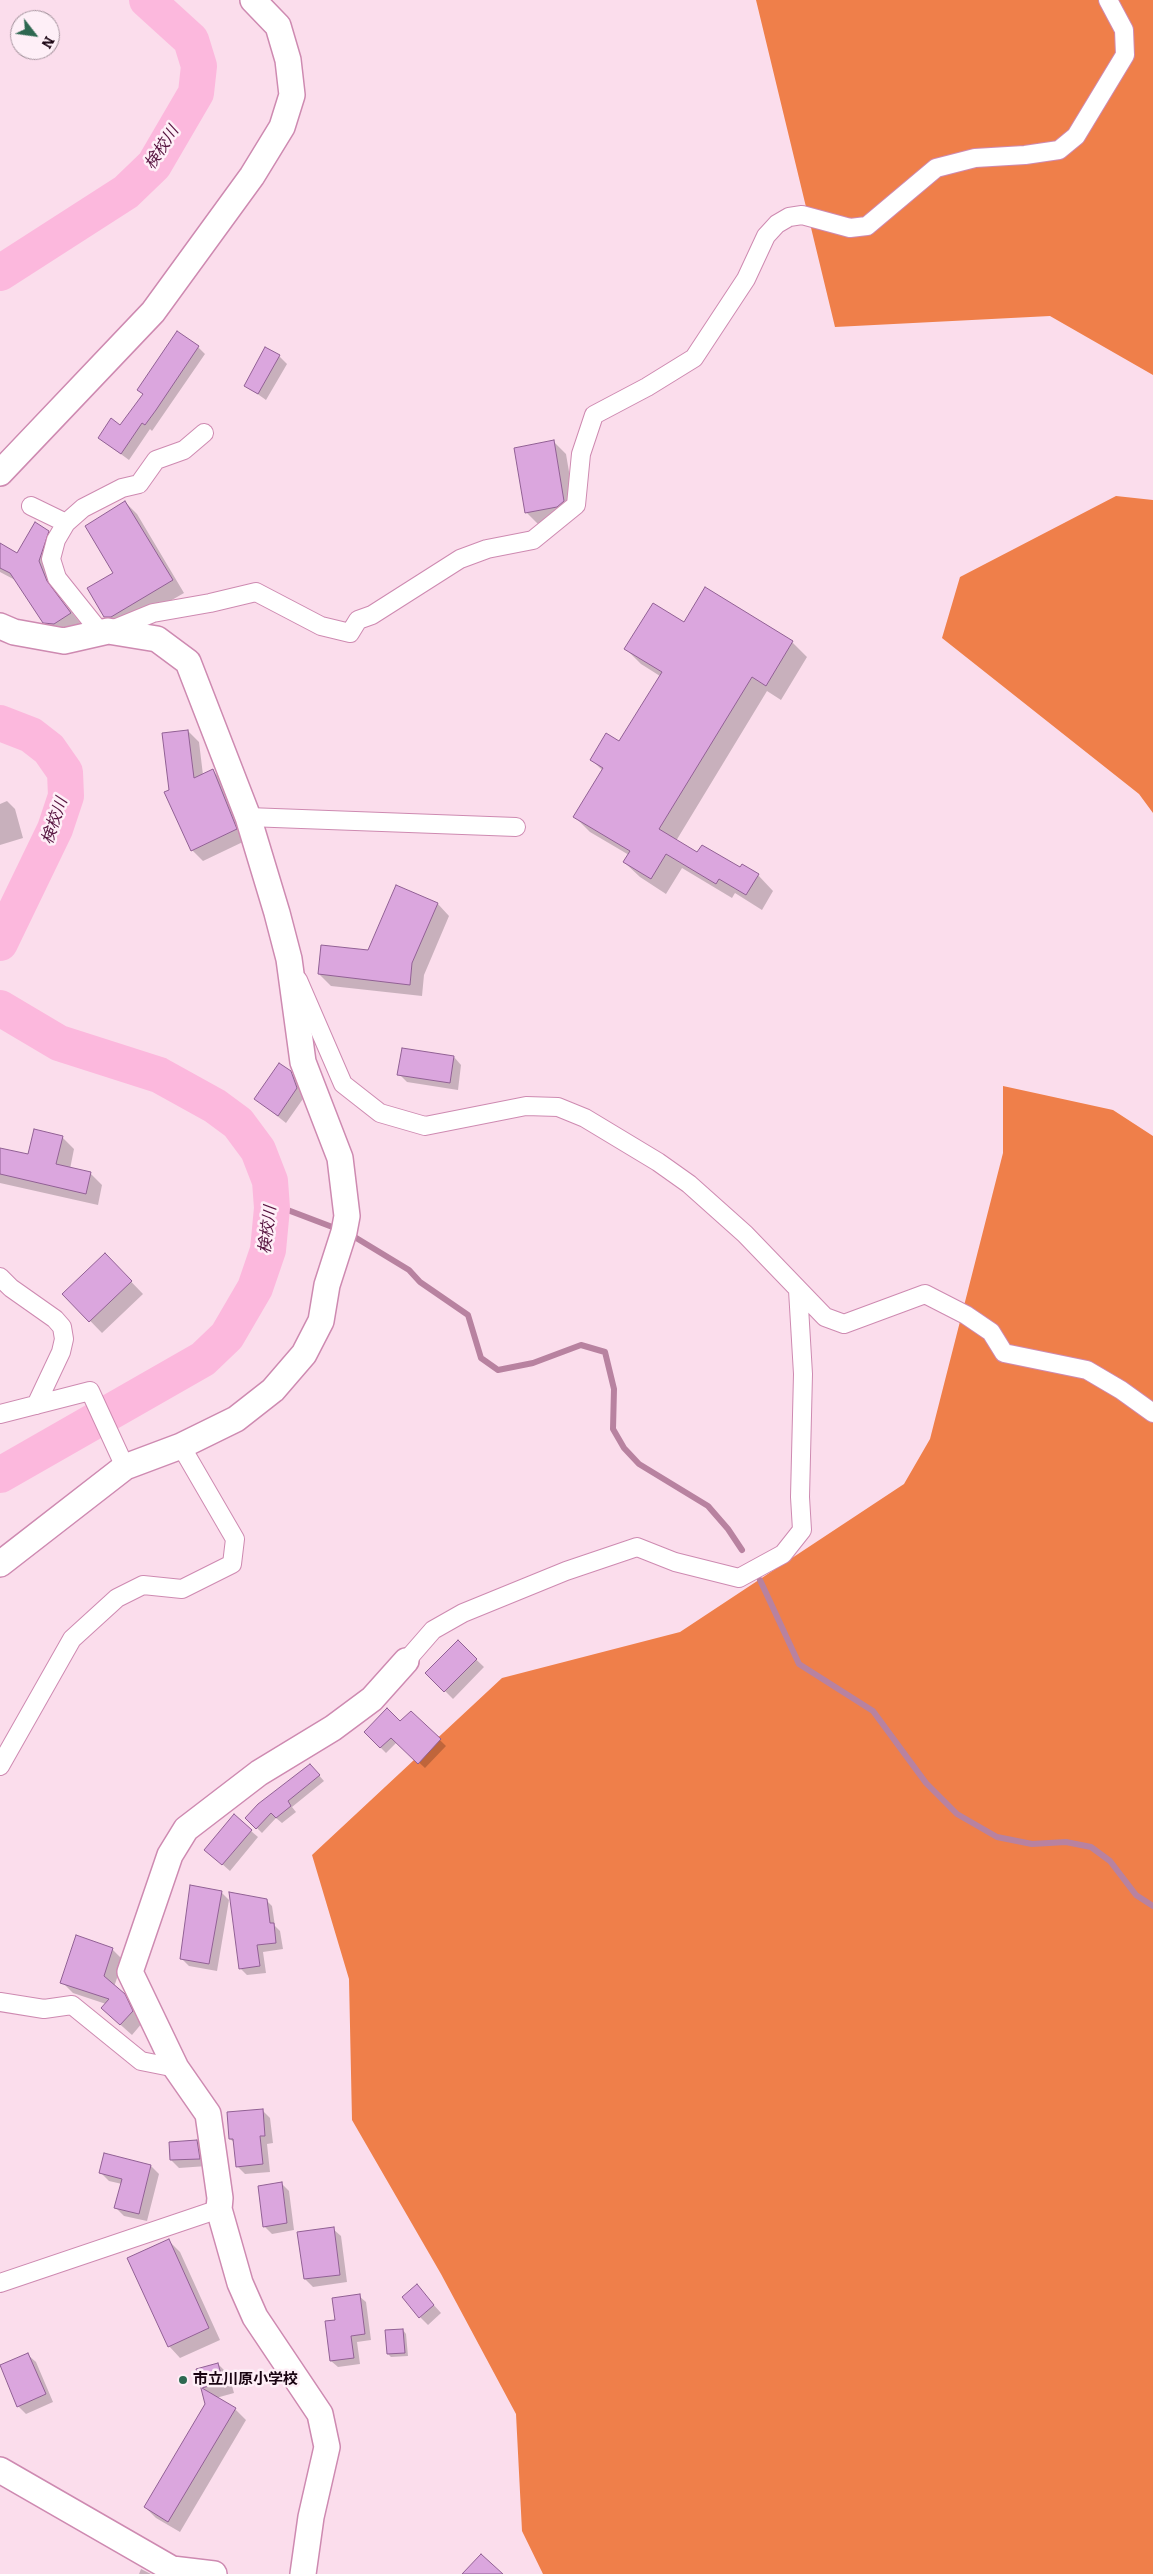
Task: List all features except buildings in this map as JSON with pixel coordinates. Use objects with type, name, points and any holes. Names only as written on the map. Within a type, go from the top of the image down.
[{"type":"street","points":[[0,473],[153,312],[252,176],[282,127],[292,95],[288,60],[278,26],[253,0]]},
{"type":"street","points":[[0,626],[14,632],[64,641],[105,632],[153,613],[210,604],[256,592],[321,626],[350,634],[358,620],[372,615],[460,559],[487,548],[533,540],[576,505],[581,454],[594,415],[647,387],[694,358],[746,279],[766,236],[777,224],[789,218],[802,215],[850,228],[867,226],[936,168],[975,158],[1025,155],[1059,150],[1076,136],[1125,55],[1124,30],[1108,0]]},
{"type":"street","points":[[204,433],[184,450],[156,460],[139,484],[122,488],[84,508],[66,523],[56,540],[51,559],[57,578],[105,632],[157,639],[188,662],[248,818],[289,959],[343,1084],[380,1113],[426,1126],[526,1106],[558,1107],[576,1114],[658,1162],[689,1184],[745,1234],[825,1317],[844,1324],[925,1294],[966,1315],[991,1332],[1004,1353],[1087,1370],[1121,1390],[1153,1413]]},
{"type":"street","points":[[31,506],[66,523]]},
{"type":"street","points":[[248,818],[516,828]]},
{"type":"street","points":[[0,1564],[125,1466],[181,1446],[236,1419],[273,1390],[304,1354],[321,1321],[327,1285],[344,1232],[347,1216],[340,1158],[303,1062],[289,959]]},
{"type":"street","points":[[0,1277],[11,1288],[62,1327],[64,1339],[61,1352],[36,1405]]},
{"type":"street","points":[[303,2574],[311,2517],[327,2447],[320,2414],[255,2317],[240,2283],[219,2209],[208,2114],[176,2068],[130,1972],[170,1855],[186,1829],[259,1773],[333,1728],[372,1699],[434,1630],[463,1613],[566,1571],[636,1547],[674,1562],[739,1578],[783,1554],[802,1530],[800,1498],[803,1374],[798,1290]]},
{"type":"street","points":[[0,1414],[90,1391],[125,1466]]},
{"type":"street","points":[[0,1766],[72,1639],[116,1598],[142,1585],[182,1589],[232,1564],[235,1539],[181,1446]]},
{"type":"street","points":[[0,2002],[44,2009],[72,2005],[141,2061],[176,2068]]},
{"type":"street","points":[[0,2283],[219,2209]]},
{"type":"street","points":[[1,2472],[172,2569],[214,2574]]},
{"type":"shaded area","points":[[756,0],[1153,0],[1153,375],[1050,316],[835,327]]},
{"type":"shaded area","points":[[1116,496],[1153,500],[1153,813],[1139,794],[942,638],[960,577]]},
{"type":"shaded area","points":[[1003,1086],[1113,1110],[1153,1136],[1153,2574],[543,2574],[522,2531],[516,2414],[441,2274],[352,2120],[349,1979],[312,1855],[502,1678],[680,1632],[904,1484],[930,1439],[1003,1153]]},
{"type":"waterway","name":"検校川","points":[[0,273],[126,192],[154,165],[196,93],[199,66],[191,40],[147,0]]},
{"type":"waterway","name":"検校川","points":[[0,723],[31,735],[49,749],[65,772],[66,796],[55,829],[0,943]]},
{"type":"waterway","name":"検校川","points":[[0,1008],[59,1043],[159,1075],[215,1106],[238,1123],[258,1150],[270,1181],[272,1208],[268,1250],[255,1288],[227,1336],[203,1359],[0,1475]]},
{"type":"waterway","points":[[272,1208],[285,1209],[335,1228]]},
{"type":"waterway","points":[[353,1236],[409,1270],[420,1282],[468,1315],[481,1358],[498,1370],[533,1363],[581,1345],[605,1352],[614,1389],[613,1429],[624,1448],[639,1464],[708,1506],[728,1529],[742,1550]]},
{"type":"waterway","points":[[760,1580],[799,1664],[873,1711],[926,1783],[957,1814],[997,1837],[1032,1844],[1066,1842],[1091,1847],[1110,1861],[1136,1895],[1153,1906]]},
{"type":"place","name":"市立川原小学校","points":[[183,2380]]}]
